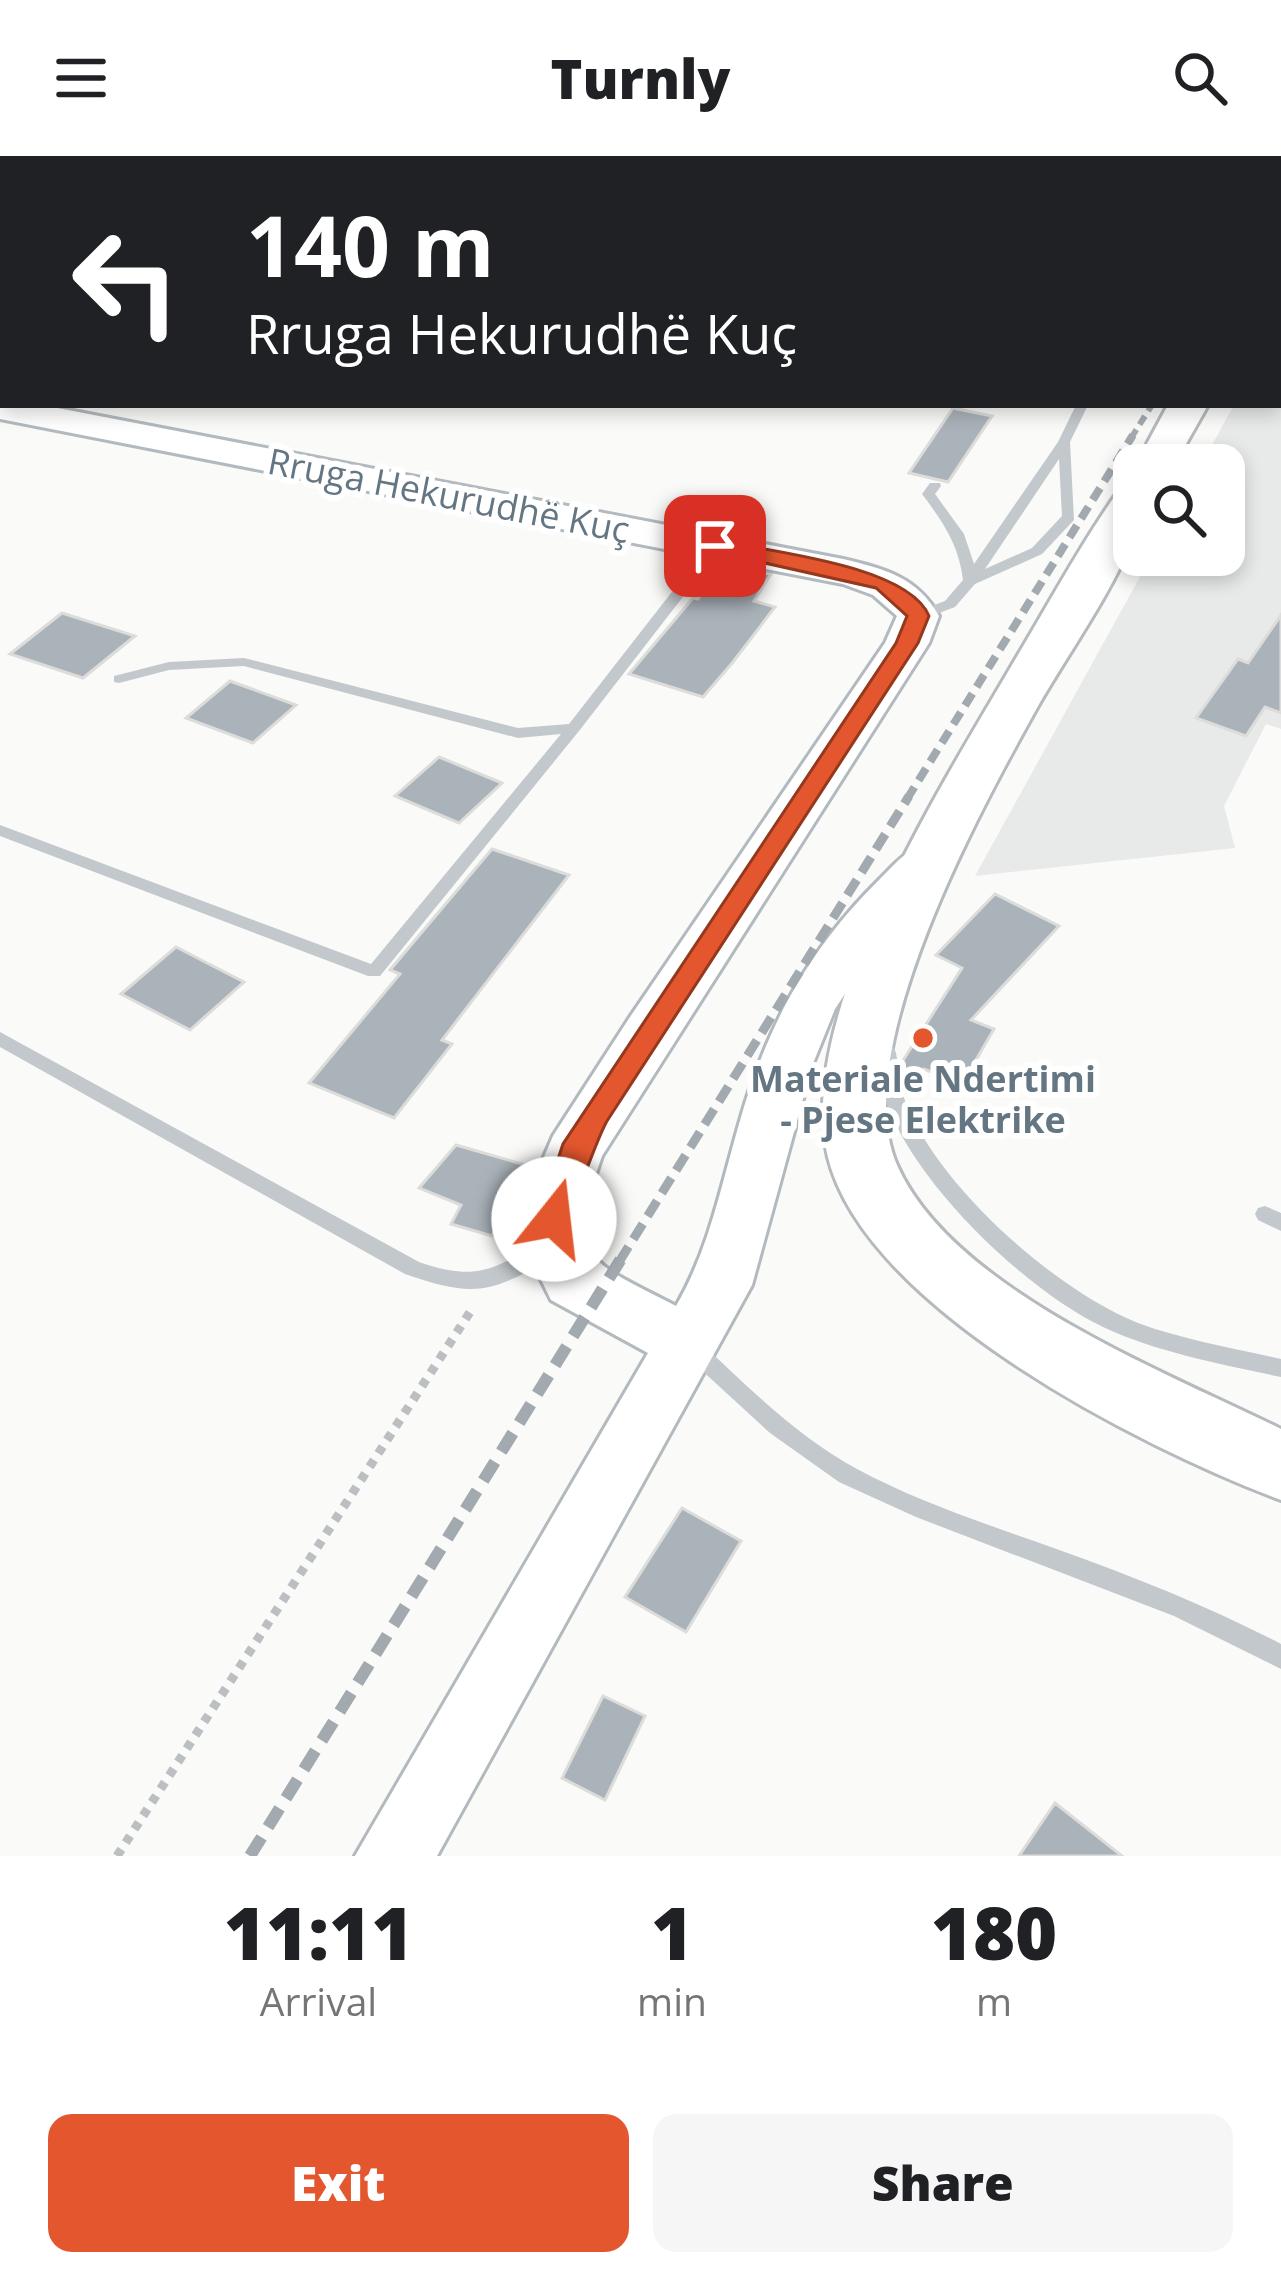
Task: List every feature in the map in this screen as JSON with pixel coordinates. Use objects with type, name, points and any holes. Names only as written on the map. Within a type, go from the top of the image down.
[{"type":"main road","points":[[1166,444],[1185,408]]},
{"type":"main road","points":[[1113,536],[930,859],[858,1047],[851,1080],[857,1146],[897,1220],[974,1298],[1042,1345],[1281,1466]]},
{"type":"street","name":"Rruga Hekurudhë Kuç","points":[[0,408],[715,546],[883,584],[914,605],[918,616]]},
{"type":"street","points":[[685,1341],[573,1282],[556,1246],[554,1219],[574,1152],[907,643],[918,616]]},
{"type":"street","points":[[394,1856],[721,1285],[804,1018],[852,938],[930,859]]},
{"type":"lane","points":[[918,616],[950,604],[970,581],[1064,442],[1081,408]]},
{"type":"lane","points":[[970,581],[1037,550],[1069,517],[1064,442]]},
{"type":"lane","points":[[935,486],[928,494],[956,528],[968,553],[970,581]]},
{"type":"lane","points":[[0,830],[374,972],[574,728],[715,546]]},
{"type":"lane","points":[[119,679],[190,663],[244,662],[518,733],[574,728]]},
{"type":"lane","points":[[0,1039],[412,1268],[448,1282],[489,1283],[556,1246]]},
{"type":"lane","points":[[858,1047],[887,1053],[895,1100],[968,1211],[1049,1280],[1088,1309],[1160,1337],[1281,1368]]},
{"type":"lane","points":[[685,1341],[773,1426],[871,1487],[1083,1567],[1281,1657]]},
{"type":"path","points":[[117,1856],[489,1283]]},
{"type":"shaded area","points":[[1232,408],[1281,408],[1281,729],[1266,724],[1224,806],[1235,848],[975,876],[1140,576],[1245,576],[1245,444],[1213,444]]},
{"type":"building","points":[[953,408],[992,416],[948,482],[909,473]]},
{"type":"building","points":[[721,565],[771,574],[754,601],[775,607],[733,662],[703,697],[629,674],[693,598],[698,599]]},
{"type":"building","points":[[62,613],[135,636],[83,678],[10,654]]},
{"type":"building","points":[[1281,615],[1281,713],[1265,707],[1246,736],[1196,718],[1238,659],[1248,663]]},
{"type":"building","points":[[230,681],[296,705],[253,743],[186,718]]},
{"type":"building","points":[[439,757],[502,783],[459,823],[395,796]]},
{"type":"building","points":[[492,849],[569,875],[442,1040],[452,1044],[394,1118],[309,1083],[400,974],[390,970]]},
{"type":"building","points":[[995,894],[1059,926],[971,1020],[994,1029],[962,1084],[924,1069],[911,1084],[904,1078],[902,1062],[962,968],[936,955]]},
{"type":"building","points":[[176,947],[244,982],[190,1030],[121,994]]},
{"type":"building","points":[[456,1145],[529,1166],[492,1236],[451,1224],[461,1205],[419,1188]]},
{"type":"building","points":[[682,1508],[741,1541],[686,1632],[625,1597]]},
{"type":"building","points":[[603,1696],[645,1716],[605,1800],[562,1778]]},
{"type":"building","points":[[1055,1803],[1122,1856],[1019,1856]]},
{"type":"railway","points":[[1131,438],[1150,408]]},
{"type":"railway","points":[[907,799],[1133,435]]},
{"type":"railway","points":[[619,1262],[909,796]]},
{"type":"railway","points":[[250,1856],[621,1259]]},
{"type":"place","name":"Materiale Ndertimi - Pjese Elektrike","points":[[923,1038]]},
{"type":"route","points":[[554,1219],[574,1152],[596,1113],[907,643],[918,616],[914,605],[883,584],[715,546]]}]
